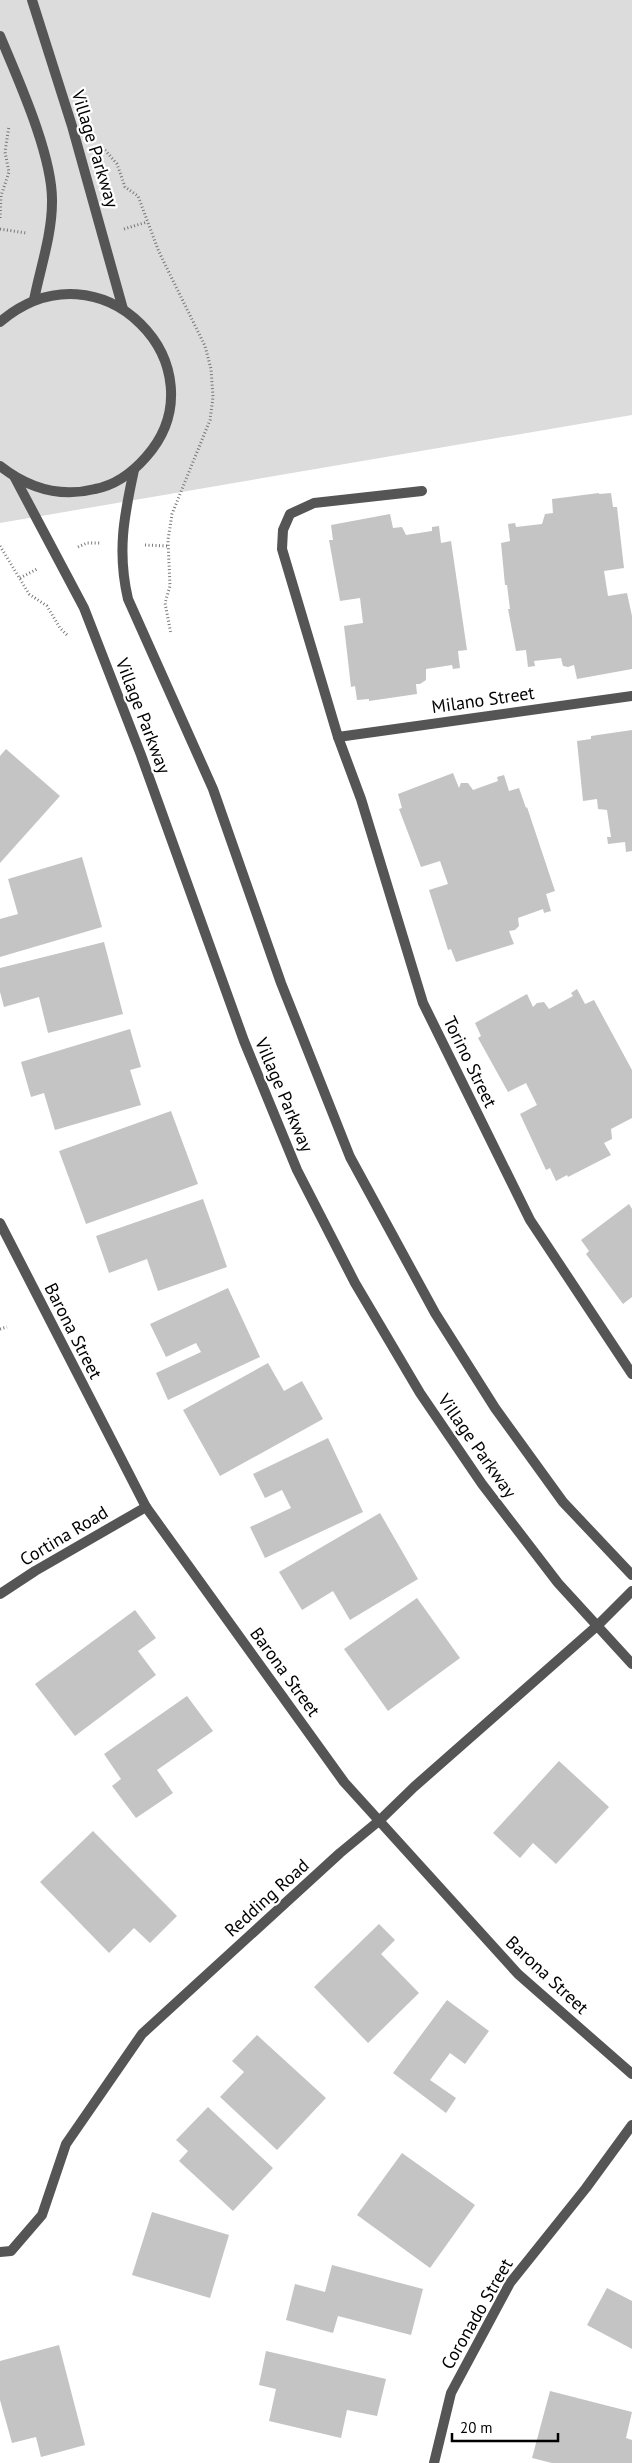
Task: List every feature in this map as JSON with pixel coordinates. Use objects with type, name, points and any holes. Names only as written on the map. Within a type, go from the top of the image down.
[{"type":"street","name":"Village Parkway","points":[[32,0],[72,126],[123,309]]},
{"type":"street","points":[[0,36],[39,139],[46,165],[52,202],[34,300]]},
{"type":"street","points":[[0,322],[13,311],[34,300],[64,293],[95,296],[123,309],[147,329],[163,356],[170,387],[168,418],[155,447],[134,470],[107,487],[76,494],[44,490],[15,478],[0,466]]},
{"type":"street","name":"Village Parkway","points":[[134,470],[121,544],[122,573],[128,598],[213,789],[281,983],[350,1157],[434,1313],[495,1408],[563,1502],[632,1575]]},
{"type":"street","name":"Village Parkway","points":[[15,478],[84,608],[141,755],[244,1042],[302,1178],[355,1283],[420,1393],[482,1484],[558,1583],[632,1664]]},
{"type":"street","name":"Torino Street","points":[[422,491],[314,503],[290,514],[283,530],[282,548],[338,737],[361,798],[423,1003],[530,1220],[632,1374]]},
{"type":"street","name":"Milano Street","points":[[338,737],[632,696]]},
{"type":"street","name":"Barona Street","points":[[0,1223],[146,1507],[344,1782],[518,1974],[632,2074]]},
{"type":"street","name":"Cortina Road","points":[[0,1594],[34,1571],[146,1507]]},
{"type":"street","name":"Redding Road","points":[[0,2252],[10,2251],[42,2215],[66,2144],[142,2034],[340,1853],[380,1820],[414,1787],[598,1625],[632,1591]]},
{"type":"street","name":"Coronado Street","points":[[434,2463],[451,2392],[510,2282],[586,2188],[632,2125]]},
{"type":"path","points":[[0,218],[1,196],[9,172],[6,152]]},
{"type":"path","points":[[130,227],[147,222]]},
{"type":"path","points":[[0,228],[16,232]]},
{"type":"path","points":[[20,578],[87,543],[168,546]]},
{"type":"path","points":[[0,546],[2,553],[30,594],[47,606],[60,628]]},
{"type":"path","points":[[0,1329],[7,1327]]},
{"type":"shaded area","points":[[0,0],[632,0],[632,415],[0,523]]},
{"type":"building","points":[[611,493],[613,507],[617,507],[624,568],[604,571],[608,596],[627,593],[632,616],[632,669],[577,679],[574,665],[563,666],[561,658],[534,661],[535,666],[528,667],[526,650],[516,651],[508,609],[510,609],[507,585],[505,585],[501,543],[510,541],[508,524],[515,523],[516,527],[542,524],[545,514],[553,513],[552,499]]},
{"type":"building","points":[[390,514],[393,528],[402,527],[406,535],[432,531],[432,527],[439,526],[441,543],[451,541],[467,650],[458,651],[460,668],[453,669],[452,665],[426,669],[426,680],[416,684],[417,694],[369,701],[369,699],[357,700],[355,686],[351,687],[344,626],[363,623],[360,598],[340,601],[329,540],[333,540],[331,525]]},
{"type":"building","points":[[632,730],[632,851],[626,852],[625,842],[608,844],[607,837],[611,837],[607,810],[598,809],[597,799],[583,801],[577,741],[591,739],[591,736]]},
{"type":"building","points":[[6,749],[60,796],[0,863],[0,756]]},
{"type":"building","points":[[453,773],[459,788],[461,783],[468,783],[473,790],[498,781],[497,777],[504,775],[509,791],[519,788],[555,891],[546,894],[551,911],[544,913],[543,909],[518,918],[519,926],[515,930],[509,931],[514,944],[456,962],[451,949],[448,950],[429,890],[448,884],[440,861],[421,867],[399,809],[402,808],[398,794]]},
{"type":"building","points":[[82,857],[102,927],[0,957],[0,919],[18,914],[8,879]]},
{"type":"building","points":[[104,942],[123,1014],[48,1033],[39,997],[4,1007],[0,992],[0,968]]},
{"type":"building","points":[[577,989],[585,1004],[594,1000],[632,1070],[632,1118],[611,1129],[612,1139],[604,1143],[611,1155],[568,1177],[567,1175],[556,1181],[550,1168],[546,1170],[520,1114],[537,1105],[526,1083],[508,1092],[478,1038],[481,1036],[475,1023],[527,994],[533,1007],[537,1003],[544,1002],[549,1009],[573,996],[571,993]]},
{"type":"building","points":[[130,1029],[141,1067],[130,1070],[141,1105],[55,1130],[44,1093],[31,1097],[21,1062]]},
{"type":"building","points":[[171,1111],[198,1184],[86,1224],[59,1151]]},
{"type":"building","points":[[203,1199],[227,1267],[158,1291],[147,1259],[109,1273],[96,1236]]},
{"type":"building","points":[[629,1204],[632,1209],[632,1297],[623,1304],[586,1254],[589,1251],[581,1240]]},
{"type":"building","points":[[228,1288],[260,1357],[168,1400],[156,1373],[201,1352],[196,1343],[166,1357],[150,1324]]},
{"type":"building","points":[[268,1363],[284,1391],[302,1381],[323,1419],[220,1476],[183,1410]]},
{"type":"building","points":[[328,1438],[363,1512],[265,1558],[250,1527],[291,1508],[282,1490],[265,1498],[253,1474]]},
{"type":"building","points":[[380,1513],[418,1579],[350,1620],[333,1591],[302,1610],[279,1572]]},
{"type":"building","points":[[417,1598],[460,1658],[388,1711],[344,1649]]},
{"type":"building","points":[[135,1610],[156,1638],[138,1651],[156,1675],[75,1736],[35,1684]]},
{"type":"building","points":[[187,1696],[213,1731],[157,1770],[173,1793],[136,1818],[112,1786],[121,1779],[104,1754]]},
{"type":"building","points":[[559,1761],[609,1807],[556,1864],[533,1843],[520,1858],[493,1833]]},
{"type":"building","points":[[93,1831],[177,1916],[150,1943],[134,1928],[109,1953],[40,1882]]},
{"type":"building","points":[[379,1924],[395,1940],[381,1954],[419,1993],[368,2043],[314,1987]]},
{"type":"building","points":[[447,2000],[489,2031],[465,2064],[450,2053],[430,2080],[456,2098],[446,2113],[393,2073]]},
{"type":"building","points":[[257,2035],[326,2098],[277,2150],[220,2097],[244,2072],[232,2061]]},
{"type":"building","points":[[208,2107],[273,2168],[233,2211],[179,2161],[188,2151],[176,2140]]},
{"type":"building","points":[[402,2153],[475,2205],[430,2268],[357,2215]]},
{"type":"building","points":[[152,2212],[229,2235],[210,2298],[132,2275]]},
{"type":"building","points":[[332,2265],[423,2289],[411,2335],[338,2316],[333,2333],[286,2320],[295,2284],[325,2292]]},
{"type":"building","points":[[607,2288],[632,2301],[632,2349],[587,2325]]},
{"type":"building","points":[[59,2345],[85,2445],[41,2457],[36,2437],[12,2443],[0,2400],[0,2361]]},
{"type":"building","points":[[266,2351],[386,2379],[377,2416],[347,2410],[341,2438],[269,2421],[276,2389],[259,2385]]},
{"type":"building","points":[[550,2391],[632,2412],[626,2438],[632,2440],[632,2463],[552,2463],[532,2458]]}]
